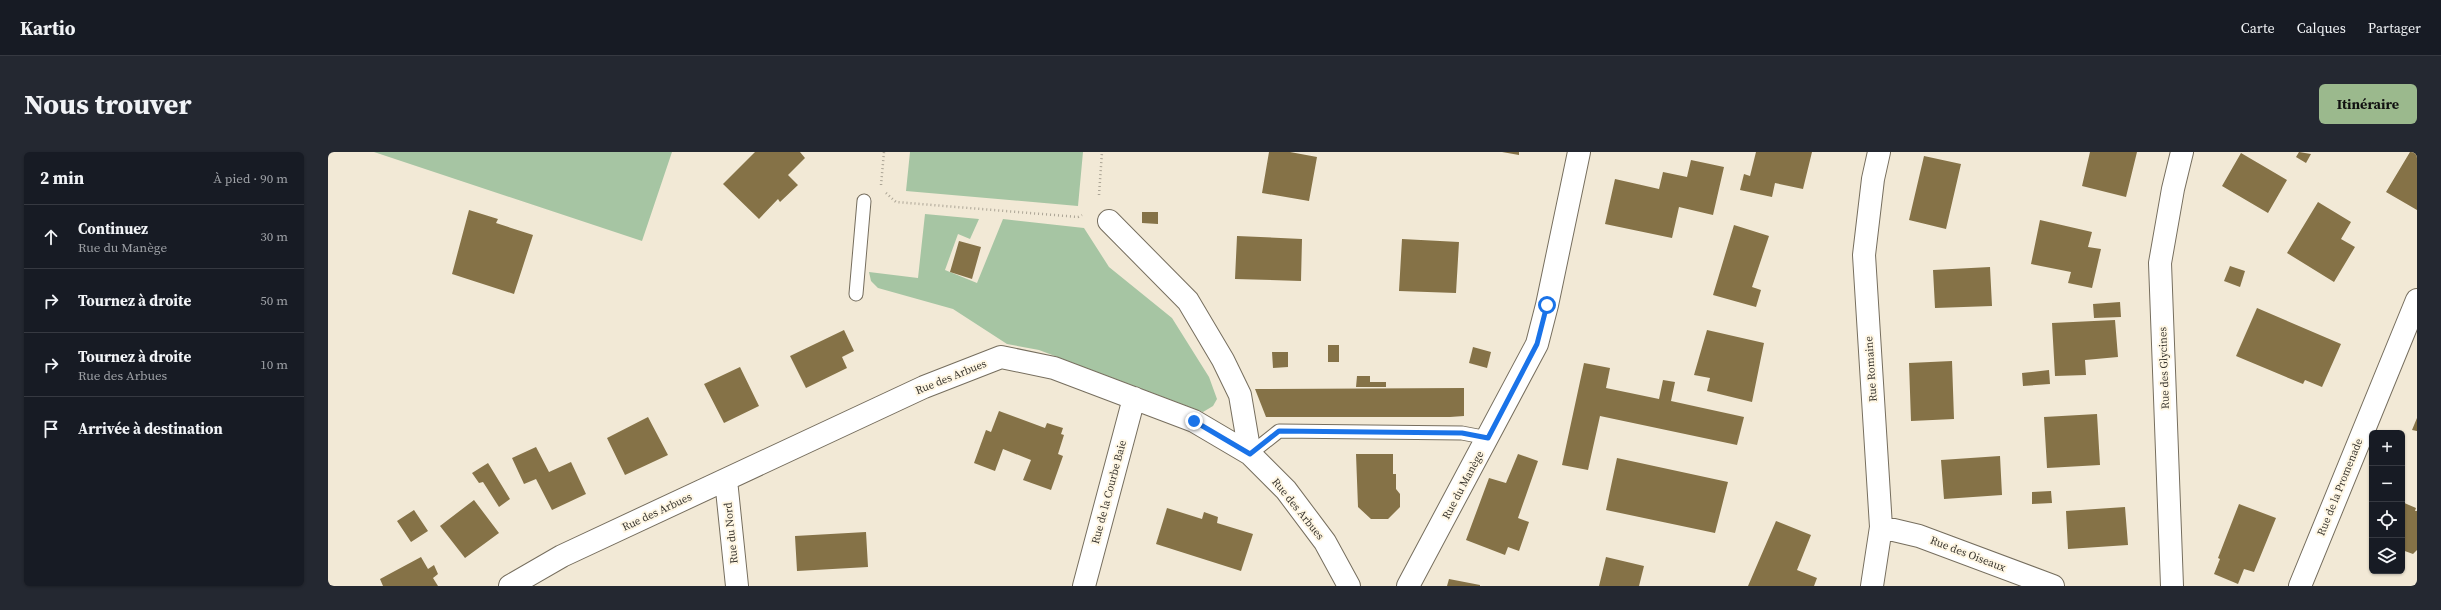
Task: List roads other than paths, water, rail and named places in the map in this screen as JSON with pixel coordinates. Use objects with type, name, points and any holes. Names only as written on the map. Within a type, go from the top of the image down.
[{"type":"street","name":"Rue du Manège","points":[[1408,586],[1537,344],[1547,305],[1579,152]]},
{"type":"street","name":"Rue Romaine","points":[[1872,586],[1881,527],[1864,255],[1873,179],[1879,152]]},
{"type":"street","name":"Rue des Glycines","points":[[2172,586],[2160,262],[2173,189],[2182,152]]},
{"type":"street","points":[[1103,215],[1188,301],[1223,360],[1240,395],[1250,454]]},
{"type":"street","name":"Rue de la Promenade","points":[[2300,586],[2417,300]]},
{"type":"street","name":"Rue des Arbues","points":[[510,586],[562,556],[924,387],[1001,357],[1054,368],[1194,421],[1250,454],[1286,490],[1320,536],[1349,586]]},
{"type":"street","name":"Rue de la Courbe Baie","points":[[1084,586],[1134,398]]},
{"type":"street","name":"Rue du Nord","points":[[726,480],[737,586]]},
{"type":"street","name":"Rue des Oiseaux","points":[[1881,527],[1919,536],[2053,586]]},
{"type":"lane","points":[[856,294],[864,201]]},
{"type":"lane","points":[[1250,454],[1279,431],[1462,433],[1488,438]]}]
